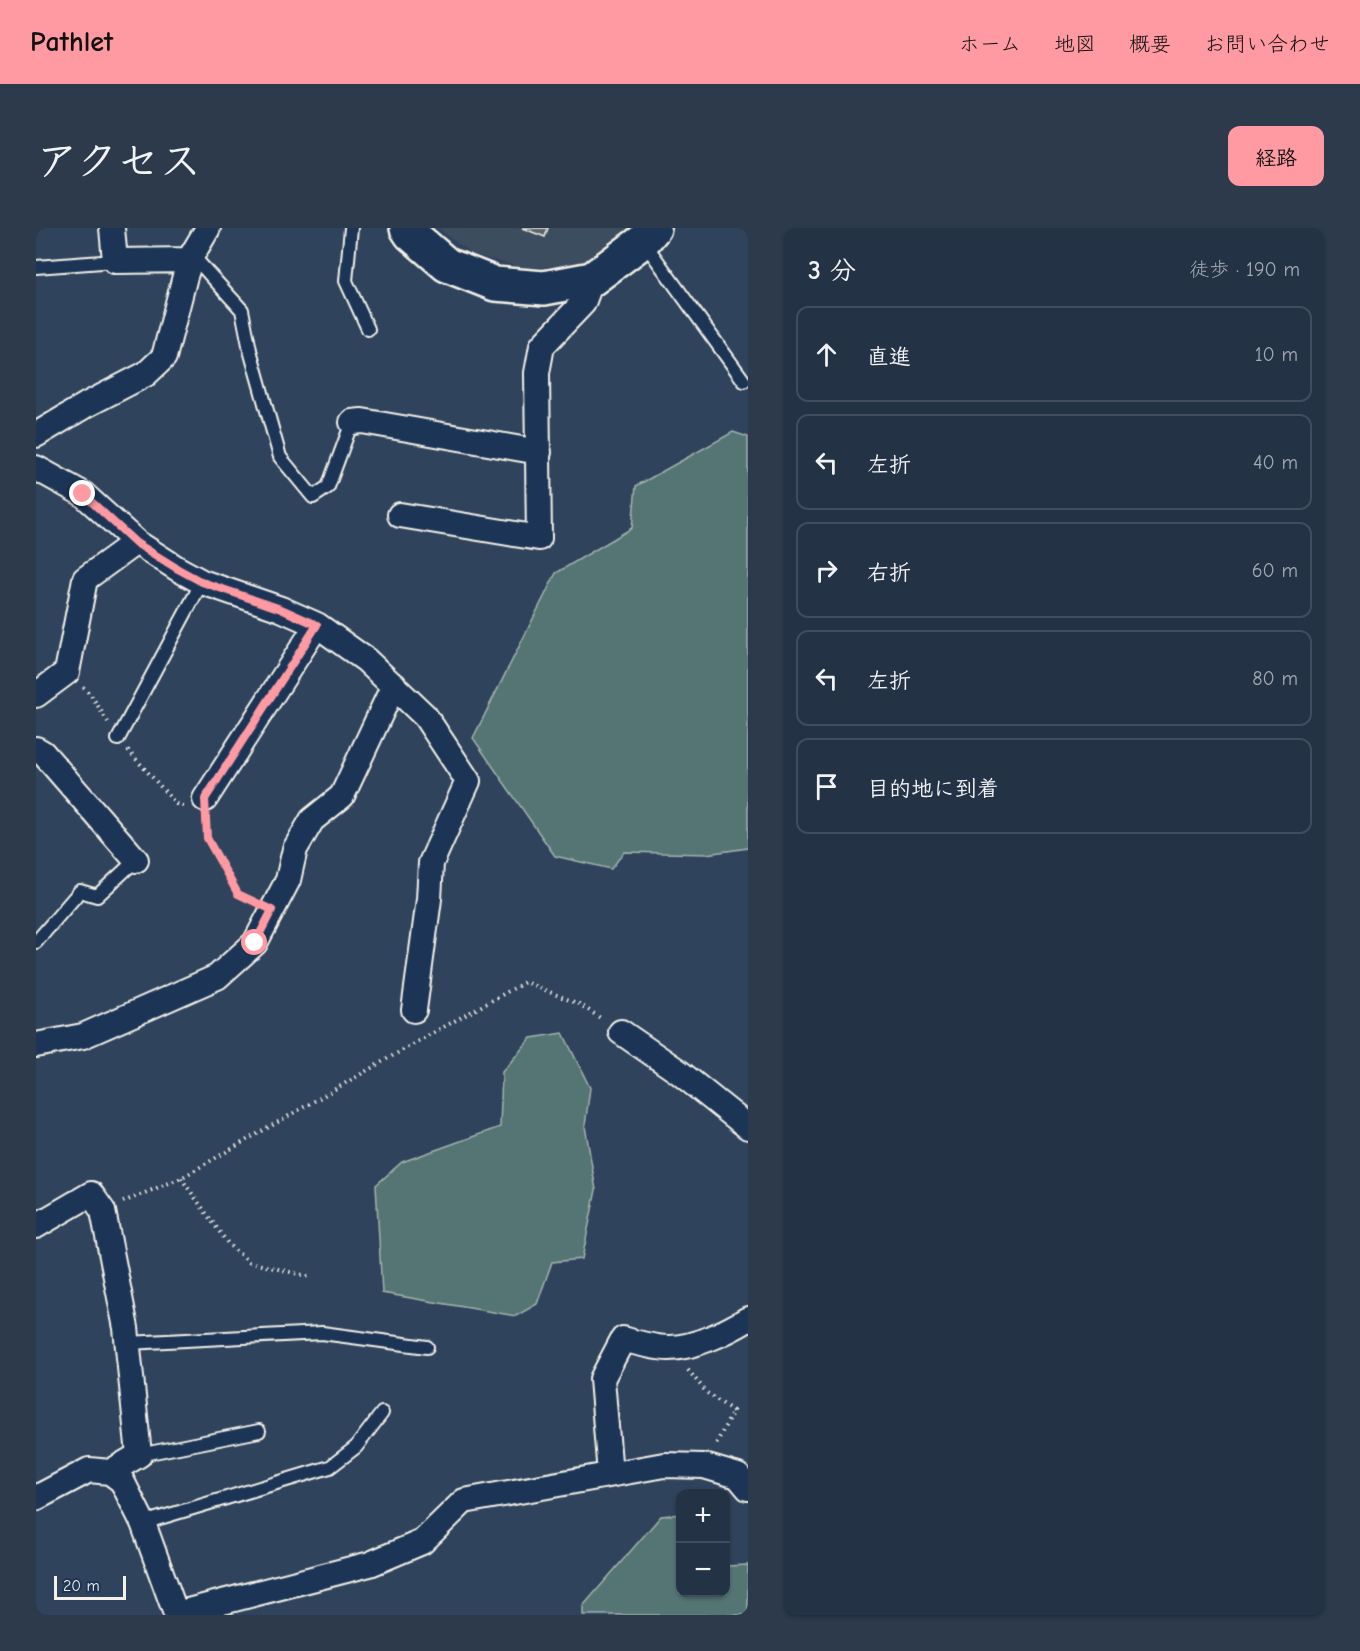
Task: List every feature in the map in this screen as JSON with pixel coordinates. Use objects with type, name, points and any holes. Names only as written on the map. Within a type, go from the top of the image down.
[{"type":"street","points":[[112,228],[116,261],[192,258]]},
{"type":"street","points":[[36,435],[86,405],[146,374],[164,357],[185,276],[208,228]]},
{"type":"street","points":[[407,228],[447,265],[495,284],[544,288],[592,279],[648,235]]},
{"type":"street","points":[[400,514],[539,538],[537,374],[542,346],[583,303],[592,279]]},
{"type":"street","points":[[352,422],[362,421],[538,452]]},
{"type":"street","points":[[36,468],[83,494],[136,543],[202,582],[281,609],[317,625],[366,660],[425,716],[468,781],[431,863],[429,899],[414,1010]]},
{"type":"street","points":[[36,695],[67,672],[86,579],[136,543]]},
{"type":"street","points":[[205,799],[317,625]]},
{"type":"street","points":[[36,1046],[83,1036],[217,977],[255,943],[288,880],[295,849],[312,820],[342,796],[394,685]]},
{"type":"street","points":[[36,749],[43,753],[136,860]]},
{"type":"street","points":[[621,1032],[679,1072],[748,1127]]},
{"type":"street","points":[[36,1226],[91,1194],[103,1211],[128,1342],[139,1455],[110,1472]]},
{"type":"street","points":[[610,1474],[602,1379],[623,1339],[670,1348],[704,1341],[728,1332],[748,1319]]},
{"type":"street","points":[[36,1497],[89,1470],[110,1472],[122,1481],[143,1523],[176,1614],[370,1564],[422,1542],[464,1501],[664,1465],[704,1466],[738,1476],[748,1488]]},
{"type":"lane","points":[[351,228],[346,281],[368,329]]},
{"type":"lane","points":[[648,235],[744,381]]},
{"type":"lane","points":[[192,258],[242,310],[250,350],[280,457],[313,496],[328,487],[352,422]]},
{"type":"lane","points":[[36,267],[116,261]]},
{"type":"lane","points":[[118,739],[202,582]]},
{"type":"lane","points":[[36,942],[80,891],[97,897],[136,860]]},
{"type":"lane","points":[[128,1342],[322,1333],[427,1347]]},
{"type":"lane","points":[[143,1523],[330,1467],[356,1447],[382,1413]]},
{"type":"lane","points":[[139,1455],[259,1431]]},
{"type":"path","points":[[205,799],[207,838],[238,894],[272,910]]},
{"type":"path","points":[[103,1211],[181,1178],[525,982],[579,1004],[621,1032]]},
{"type":"path","points":[[181,1178],[229,1245],[249,1262],[311,1277]]},
{"type":"path","points":[[670,1348],[707,1393],[733,1411],[704,1466]]},
{"type":"shaded area","points":[[438,228],[636,228],[577,265],[524,268],[472,254]]},
{"type":"green space","points":[[733,432],[748,437],[748,848],[706,854],[624,852],[611,869],[555,856],[473,738],[556,573],[632,528],[636,486]]},
{"type":"green space","points":[[563,1033],[590,1088],[585,1126],[596,1190],[582,1259],[552,1262],[537,1304],[516,1316],[382,1293],[376,1185],[402,1162],[500,1127],[502,1072],[531,1038]]},
{"type":"green space","points":[[676,1514],[676,1597],[730,1597],[730,1566],[748,1565],[748,1615],[583,1615],[583,1606],[661,1516]]},
{"type":"building","points":[[522,228],[548,228],[545,237]]},
{"type":"route","points":[[83,494],[136,543],[178,569],[202,582],[281,609],[317,625],[205,799],[207,838],[238,894],[272,910],[255,943]]}]
